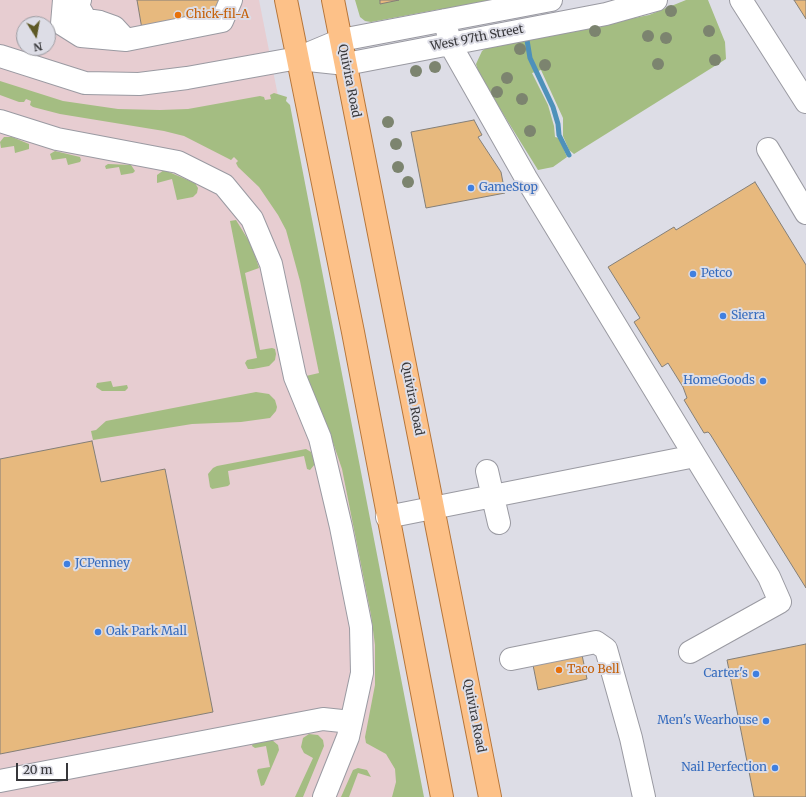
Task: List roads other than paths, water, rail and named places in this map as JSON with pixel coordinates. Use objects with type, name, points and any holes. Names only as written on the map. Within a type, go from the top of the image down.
[{"type":"main road","points":[[286,0],[353,332],[387,517],[442,797]]},
{"type":"main road","name":"Quivira Road","points":[[333,0],[490,797]]},
{"type":"street","points":[[64,0],[62,24],[81,36],[126,40],[222,21],[231,0]]},
{"type":"street","points":[[80,0],[78,6],[86,20],[100,22],[114,27],[126,40]]},
{"type":"street","name":"West 97th Street","points":[[0,56],[85,83],[139,84],[187,78],[298,58],[341,40],[551,0]]},
{"type":"street","name":"West 97th Street","points":[[298,58],[346,64],[606,14],[656,0]]},
{"type":"street","points":[[740,0],[806,102]]},
{"type":"street","points":[[444,20],[450,44],[526,178],[768,577],[780,602],[690,652]]},
{"type":"street","points":[[0,121],[56,139],[178,162],[224,185],[252,218],[271,264],[294,377],[320,438],[344,541],[361,626],[362,673],[348,737],[324,797]]},
{"type":"street","points":[[768,149],[806,213]]},
{"type":"street","points":[[387,517],[695,456]]},
{"type":"street","points":[[487,471],[499,523]]},
{"type":"street","points":[[511,659],[596,642],[606,649],[631,738],[644,797]]},
{"type":"street","points":[[0,781],[323,719],[351,722]]},
{"type":"waterway","points":[[527,40],[530,58],[553,107],[558,124],[559,135],[569,155]]},
{"type":"place","name":"Chick-fil-A","points":[[178,15]]},
{"type":"place","name":"GameStop","points":[[471,188]]},
{"type":"place","name":"Petco","points":[[693,274]]},
{"type":"place","name":"Sierra","points":[[723,316]]},
{"type":"place","name":"HomeGoods","points":[[763,381]]},
{"type":"place","name":"JCPenney","points":[[67,564]]},
{"type":"place","name":"Oak Park Mall","points":[[98,632]]},
{"type":"place","name":"Taco Bell","points":[[559,670]]},
{"type":"place","name":"Carter's","points":[[756,674]]},
{"type":"place","name":"Men's Wearhouse","points":[[766,721]]},
{"type":"place","name":"Nail Perfection","points":[[775,768]]}]
